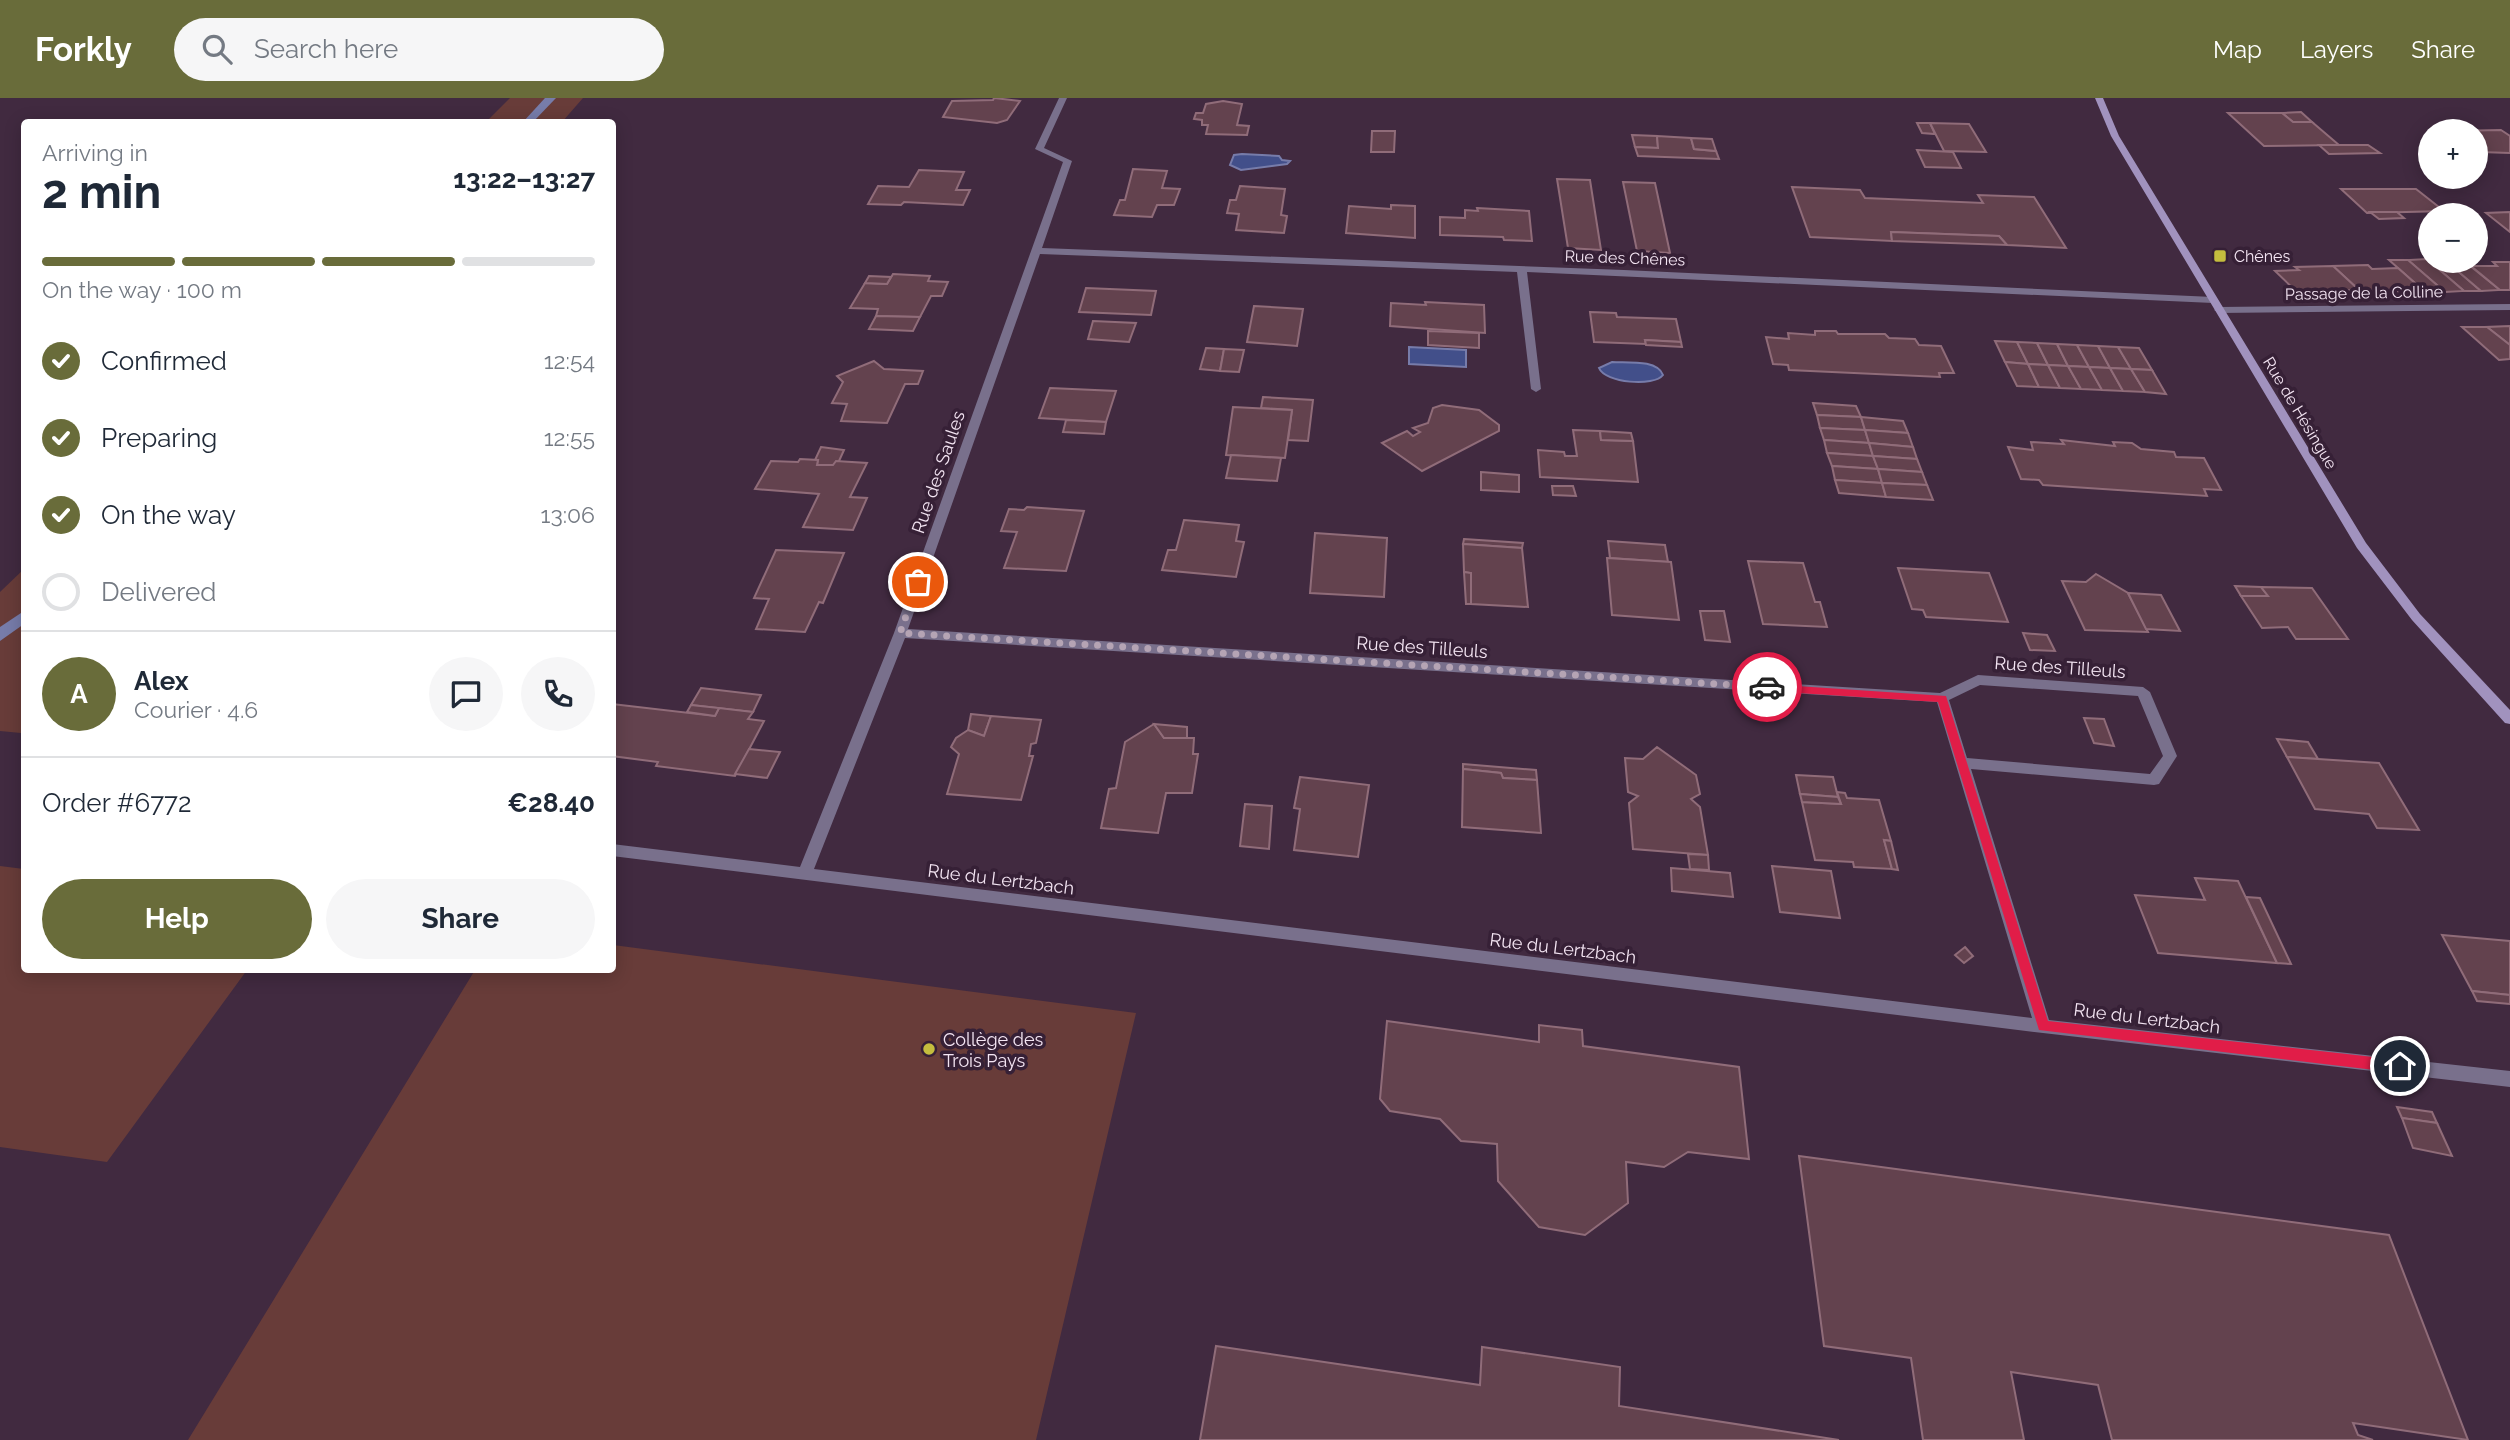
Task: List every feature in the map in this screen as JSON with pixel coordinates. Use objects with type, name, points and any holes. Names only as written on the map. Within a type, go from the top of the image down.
[{"type":"main road","name":"Rue de Hésingue","points":[[2099,98],[2115,136],[2361,545],[2416,617],[2510,719]]},
{"type":"street","name":"Rue des Saules","points":[[805,874],[900,633],[1068,161],[1039,149],[1063,98]]},
{"type":"street","name":"Rue des Chênes","points":[[1035,251],[1522,271],[2216,305]]},
{"type":"street","points":[[1522,271],[1536,389]]},
{"type":"street","name":"Passage de la Colline","points":[[2216,305],[2510,307]]},
{"type":"street","name":"Rue des Tilleuls","points":[[900,633],[1942,698],[1978,680],[2143,692],[2170,756],[2154,780],[1964,763]]},
{"type":"street","points":[[1942,698],[2043,1026]]},
{"type":"street","name":"Rue du Lertzbach","points":[[616,850],[2043,1026],[2510,1079]]},
{"type":"shaded area","points":[[510,98],[583,98],[565,119],[489,119]]},
{"type":"shaded area","points":[[21,572],[21,733],[0,731],[0,592]]},
{"type":"shaded area","points":[[0,866],[21,869],[21,973],[245,973],[107,1162],[0,1147]]},
{"type":"shaded area","points":[[616,945],[1136,1013],[1036,1440],[188,1440],[473,973],[616,973]]},
{"type":"water","points":[[1234,155],[1279,156],[1282,160],[1290,161],[1287,164],[1241,170],[1230,165]]},
{"type":"water","points":[[1409,347],[1466,350],[1466,367],[1409,364]]},
{"type":"water","points":[[1612,362],[1648,364],[1655,366],[1663,375],[1650,381],[1620,380],[1603,373],[1599,368]]},
{"type":"building","points":[[994,98],[1020,101],[1007,120],[997,123],[943,117],[952,101]]},
{"type":"building","points":[[1223,101],[1242,104],[1237,125],[1249,126],[1247,135],[1206,134],[1208,125],[1202,125],[1202,120],[1194,119],[1196,113],[1203,113],[1206,104]]},
{"type":"building","points":[[2301,112],[2312,122],[2293,122],[2282,113]]},
{"type":"building","points":[[2228,113],[2282,113],[2293,122],[2312,122],[2339,145],[2264,146]]},
{"type":"building","points":[[1917,123],[1930,123],[1935,134],[1922,133]]},
{"type":"building","points":[[1930,123],[1969,124],[1986,152],[1944,151]]},
{"type":"building","points":[[2488,130],[2501,130],[2510,136],[2510,153],[2488,152]]},
{"type":"building","points":[[1372,131],[1395,131],[1394,152],[1371,152]]},
{"type":"building","points":[[1632,135],[1657,136],[1658,148],[1635,147]]},
{"type":"building","points":[[1657,136],[1691,138],[1694,149],[1716,151],[1719,159],[1638,156],[1635,147],[1658,148]]},
{"type":"building","points":[[1691,138],[1712,139],[1716,151],[1694,149]]},
{"type":"building","points":[[2319,145],[2368,145],[2380,153],[2329,154]]},
{"type":"building","points":[[1917,150],[1953,152],[1961,168],[1925,167]]},
{"type":"building","points":[[1133,169],[1167,171],[1162,188],[1180,189],[1174,205],[1157,205],[1152,217],[1114,215],[1120,200],[1125,200]]},
{"type":"building","points":[[919,170],[964,172],[956,190],[970,190],[963,205],[904,202],[901,205],[868,204],[878,186],[909,187]]},
{"type":"building","points":[[1557,179],[1590,180],[1601,250],[1568,248]]},
{"type":"building","points":[[1623,182],[1655,183],[1670,253],[1637,251]]},
{"type":"building","points":[[1240,186],[1285,189],[1281,215],[1287,216],[1284,233],[1236,230],[1239,214],[1227,213],[1230,200],[1236,200]]},
{"type":"building","points":[[1792,187],[1860,190],[1865,198],[1983,203],[1978,195],[2034,197],[2066,248],[2007,245],[1999,236],[1891,232],[1892,241],[1810,237]]},
{"type":"building","points":[[2341,189],[2416,189],[2434,203],[2418,203],[2418,212],[2367,213]]},
{"type":"building","points":[[1391,205],[1415,206],[1415,238],[1346,233],[1349,206],[1391,209]]},
{"type":"building","points":[[1477,208],[1529,211],[1532,241],[1504,240],[1503,237],[1440,235],[1440,217],[1465,218],[1465,210],[1478,211]]},
{"type":"building","points":[[2370,212],[2397,212],[2404,218],[2379,219]]},
{"type":"building","points":[[2510,212],[2510,232],[2488,215]]},
{"type":"building","points":[[1891,232],[1999,236],[2007,245],[1892,241]]},
{"type":"building","points":[[2418,259],[2418,269],[2408,260]]},
{"type":"building","points":[[2389,260],[2408,260],[2418,269],[2418,273],[2423,273],[2445,292],[2425,292]]},
{"type":"building","points":[[2493,262],[2510,262],[2510,290],[2500,290],[2479,273],[2488,273],[2488,266],[2497,266]]},
{"type":"building","points":[[2368,265],[2372,269],[2398,268],[2425,292],[2359,290],[2333,266]]},
{"type":"building","points":[[2333,266],[2359,290],[2311,291],[2314,294],[2300,295],[2275,271],[2299,270],[2295,267]]},
{"type":"building","points":[[2423,273],[2443,273],[2464,291],[2445,292]]},
{"type":"building","points":[[2443,273],[2460,273],[2481,291],[2464,291]]},
{"type":"building","points":[[2460,273],[2479,273],[2500,290],[2481,291]]},
{"type":"building","points":[[893,274],[930,276],[928,281],[948,282],[942,296],[931,296],[920,317],[876,316],[878,309],[850,308],[865,283],[887,284]]},
{"type":"building","points":[[869,276],[891,277],[887,284],[865,283]]},
{"type":"building","points":[[1086,288],[1156,291],[1151,315],[1079,312]]},
{"type":"building","points":[[1425,302],[1484,305],[1485,333],[1390,326],[1391,303],[1426,305]]},
{"type":"building","points":[[1254,306],[1303,309],[1297,346],[1247,342]]},
{"type":"building","points":[[1590,312],[1616,313],[1617,317],[1676,319],[1681,342],[1594,342]]},
{"type":"building","points":[[876,316],[920,317],[913,331],[869,329]]},
{"type":"building","points":[[1093,321],[1136,323],[1129,342],[1088,339]]},
{"type":"building","points":[[2510,326],[2510,345],[2487,327]]},
{"type":"building","points":[[2462,327],[2487,327],[2510,345],[2510,359],[2499,360]]},
{"type":"building","points":[[1428,331],[1479,333],[1479,348],[1428,345]]},
{"type":"building","points":[[1815,331],[1885,334],[1889,338],[1915,339],[1919,345],[1941,346],[1954,373],[1939,373],[1940,377],[1789,370],[1788,365],[1773,364],[1766,337],[1789,339],[1788,333],[1815,335]]},
{"type":"building","points":[[1645,340],[1681,342],[1682,347],[1646,345]]},
{"type":"building","points":[[1995,341],[2017,342],[2028,364],[2005,362]]},
{"type":"building","points":[[2017,342],[2037,343],[2048,365],[2028,364]]},
{"type":"building","points":[[2037,343],[2057,344],[2068,366],[2048,365]]},
{"type":"building","points":[[2057,344],[2077,345],[2089,367],[2068,366]]},
{"type":"building","points":[[2077,345],[2098,346],[2110,368],[2089,367]]},
{"type":"building","points":[[2098,346],[2118,347],[2131,369],[2110,368]]},
{"type":"building","points":[[2118,347],[2139,348],[2152,370],[2131,369]]},
{"type":"building","points":[[1206,348],[1224,349],[1220,371],[1200,369]]},
{"type":"building","points":[[1224,349],[1244,350],[1239,372],[1220,371]]},
{"type":"building","points":[[874,361],[884,369],[923,371],[918,384],[905,384],[887,423],[841,421],[847,404],[832,403],[843,382],[837,376]]},
{"type":"building","points":[[2005,362],[2028,364],[2039,387],[2017,386]]},
{"type":"building","points":[[2028,364],[2048,365],[2060,388],[2039,387]]},
{"type":"building","points":[[2048,365],[2068,366],[2081,389],[2060,388]]},
{"type":"building","points":[[2068,366],[2089,367],[2102,390],[2081,389]]},
{"type":"building","points":[[2089,367],[2110,368],[2123,391],[2102,390]]},
{"type":"building","points":[[2110,368],[2131,369],[2145,392],[2123,391]]},
{"type":"building","points":[[2131,369],[2152,370],[2166,394],[2145,392]]},
{"type":"building","points":[[1050,388],[1116,391],[1106,422],[1039,418]]},
{"type":"building","points":[[1263,397],[1313,400],[1308,441],[1288,440],[1292,410],[1261,408]]},
{"type":"building","points":[[1813,403],[1856,406],[1861,417],[1817,415]]},
{"type":"building","points":[[1442,405],[1479,410],[1499,425],[1499,431],[1422,471],[1382,443],[1407,431],[1413,436],[1420,432],[1413,428],[1428,423],[1433,408]]},
{"type":"building","points":[[1233,407],[1292,410],[1285,458],[1226,455]]},
{"type":"building","points":[[1817,415],[1861,417],[1865,430],[1820,428]]},
{"type":"building","points":[[1861,417],[1903,421],[1908,433],[1865,430]]},
{"type":"building","points":[[1066,420],[1106,422],[1104,434],[1063,432]]},
{"type":"building","points":[[1820,428],[1865,430],[1869,443],[1824,440]]},
{"type":"building","points":[[1573,430],[1600,431],[1601,440],[1633,441],[1638,482],[1540,477],[1538,450],[1577,456]]},
{"type":"building","points":[[1865,430],[1908,433],[1913,447],[1869,443]]},
{"type":"building","points":[[1600,431],[1631,433],[1633,441],[1601,440]]},
{"type":"building","points":[[1824,440],[1869,443],[1873,456],[1827,453]]},
{"type":"building","points":[[2061,440],[2115,446],[2113,442],[2132,443],[2141,449],[2174,452],[2176,457],[2204,458],[2221,490],[2204,489],[2207,496],[2043,485],[2039,480],[2021,479],[2008,447],[2033,450],[2031,442],[2064,444]]},
{"type":"building","points":[[1869,443],[1913,447],[1917,459],[1873,456]]},
{"type":"building","points":[[821,447],[844,450],[839,461],[833,465],[817,465],[818,460],[815,460]]},
{"type":"building","points":[[1827,453],[1873,456],[1878,469],[1832,466]]},
{"type":"building","points":[[1231,455],[1281,458],[1277,481],[1226,478]]},
{"type":"building","points":[[1873,456],[1917,459],[1922,472],[1878,469]]},
{"type":"building","points":[[800,459],[818,460],[817,465],[833,465],[836,461],[867,463],[850,497],[867,498],[853,530],[803,527],[819,494],[755,489],[771,461],[798,462]]},
{"type":"building","points":[[1832,466],[1878,469],[1882,483],[1835,480]]},
{"type":"building","points":[[1878,469],[1922,472],[1927,485],[1882,483]]},
{"type":"building","points":[[1481,472],[1519,475],[1519,492],[1481,490]]},
{"type":"building","points":[[1835,480],[1882,483],[1886,497],[1839,493]]},
{"type":"building","points":[[1882,483],[1927,485],[1933,500],[1886,497]]},
{"type":"building","points":[[1552,486],[1573,486],[1576,496],[1553,495]]},
{"type":"building","points":[[1027,507],[1084,511],[1066,571],[1004,568],[1017,532],[1001,531],[1009,509],[1024,510]]},
{"type":"building","points":[[1184,520],[1239,525],[1236,541],[1244,542],[1236,577],[1162,570],[1168,550],[1176,550]]},
{"type":"building","points":[[1315,533],[1387,538],[1384,597],[1310,593]]},
{"type":"building","points":[[1464,539],[1523,543],[1522,548],[1463,544]]},
{"type":"building","points":[[1608,541],[1665,545],[1668,562],[1610,558]]},
{"type":"building","points":[[1463,544],[1522,548],[1528,607],[1471,604],[1471,573],[1464,572]]},
{"type":"building","points":[[776,550],[844,553],[823,603],[819,602],[805,632],[756,629],[769,599],[754,598]]},
{"type":"building","points":[[1607,558],[1671,562],[1679,620],[1612,615]]},
{"type":"building","points":[[1748,561],[1803,563],[1815,602],[1820,602],[1827,627],[1763,624]]},
{"type":"building","points":[[1898,568],[1989,573],[2008,622],[1926,617],[1923,610],[1912,609]]},
{"type":"building","points":[[1464,572],[1471,573],[1471,604],[1466,604]]},
{"type":"building","points":[[2096,574],[2128,593],[2148,632],[2085,630],[2062,581],[2086,582]]},
{"type":"building","points":[[2235,586],[2261,587],[2268,596],[2241,596]]},
{"type":"building","points":[[2261,587],[2312,588],[2348,639],[2296,639],[2288,627],[2262,628],[2241,596],[2268,596]]},
{"type":"building","points":[[2128,593],[2161,595],[2180,631],[2146,629]]},
{"type":"building","points":[[1700,611],[1724,611],[1730,642],[1705,640]]},
{"type":"building","points":[[2023,633],[2047,635],[2055,651],[2030,650]]},
{"type":"building","points":[[701,688],[761,695],[753,712],[691,705]]},
{"type":"building","points":[[616,704],[715,716],[719,708],[753,712],[748,719],[764,721],[735,776],[656,766],[658,762],[616,757]]},
{"type":"building","points":[[691,705],[719,708],[715,716],[687,712]]},
{"type":"building","points":[[971,714],[991,716],[984,736],[968,730]]},
{"type":"building","points":[[991,716],[1041,720],[1036,743],[1031,744],[1029,756],[1033,756],[1021,800],[947,794],[959,754],[951,747],[956,738],[968,730],[984,736]]},
{"type":"building","points":[[2084,718],[2104,719],[2114,746],[2094,743]]},
{"type":"building","points":[[1154,724],[1164,738],[1194,738],[1193,754],[1198,754],[1192,793],[1166,793],[1158,833],[1101,828],[1109,789],[1116,788],[1125,742]]},
{"type":"building","points":[[1154,724],[1187,727],[1187,738],[1164,738]]},
{"type":"building","points":[[2277,739],[2308,742],[2318,759],[2287,757]]},
{"type":"building","points":[[1657,747],[1696,775],[1700,794],[1691,799],[1700,807],[1708,855],[1633,849],[1629,803],[1638,796],[1628,792],[1625,758],[1643,759]]},
{"type":"building","points":[[749,749],[780,752],[767,778],[735,774]]},
{"type":"building","points":[[2287,757],[2379,763],[2419,830],[2377,828],[2369,814],[2315,809]]},
{"type":"building","points":[[1463,764],[1536,770],[1537,780],[1503,778],[1501,773],[1463,769]]},
{"type":"building","points":[[1463,769],[1501,773],[1503,778],[1537,780],[1541,833],[1462,827]]},
{"type":"building","points":[[1796,775],[1833,777],[1838,797],[1800,794]]},
{"type":"building","points":[[1300,777],[1369,785],[1358,857],[1294,850],[1300,809],[1294,808]]},
{"type":"building","points":[[1837,792],[1845,793],[1847,798],[1879,800],[1891,841],[1884,840],[1892,869],[1854,867],[1853,862],[1815,860],[1802,802],[1841,804]]},
{"type":"building","points":[[1800,794],[1838,797],[1841,804],[1802,802]]},
{"type":"building","points":[[1245,804],[1272,806],[1269,849],[1240,846]]},
{"type":"building","points":[[1884,840],[1891,841],[1898,870],[1892,869]]},
{"type":"building","points":[[1688,854],[1708,855],[1709,870],[1690,869]]},
{"type":"building","points":[[1772,866],[1831,871],[1840,918],[1780,912]]},
{"type":"building","points":[[1671,868],[1730,873],[1733,897],[1672,891]]},
{"type":"building","points":[[2195,878],[2238,881],[2277,963],[2158,953],[2135,895],[2205,900]]},
{"type":"building","points":[[2246,897],[2260,898],[2291,964],[2277,963]]},
{"type":"building","points":[[2442,935],[2510,941],[2510,995],[2472,991]]},
{"type":"building","points":[[1965,947],[1973,956],[1964,963],[1955,955]]},
{"type":"building","points":[[2472,991],[2510,995],[2510,1004],[2477,1001]]},
{"type":"building","points":[[1387,1021],[1539,1042],[1539,1025],[1582,1030],[1583,1046],[1739,1067],[1749,1159],[1688,1152],[1664,1167],[1626,1162],[1628,1203],[1585,1235],[1539,1227],[1498,1181],[1497,1144],[1461,1141],[1440,1119],[1390,1111],[1380,1099]]},
{"type":"building","points":[[2397,1107],[2432,1112],[2437,1123],[2402,1118]]},
{"type":"building","points":[[2402,1118],[2437,1123],[2452,1156],[2413,1148]]},
{"type":"building","points":[[1799,1156],[2389,1235],[2468,1440],[2353,1423],[2358,1435],[2373,1440],[2112,1440],[2098,1385],[2011,1372],[2024,1440],[1923,1440],[1911,1358],[1824,1346]]},
{"type":"building","points":[[1216,1346],[1480,1385],[1482,1347],[1620,1367],[1619,1406],[1839,1440],[1200,1440]]},
{"type":"waterway","points":[[531,119],[551,98]]},
{"type":"waterway","points":[[0,635],[21,618]]},
{"type":"way so far","points":[[918,582],[900,633],[1767,687]]},
{"type":"place","name":"Chênes","points":[[2220,256]]},
{"type":"place","name":"Collège des Trois Pays","points":[[929,1049]]},
{"type":"route","points":[[1767,687],[1942,698],[2043,1026],[2400,1066]]}]
